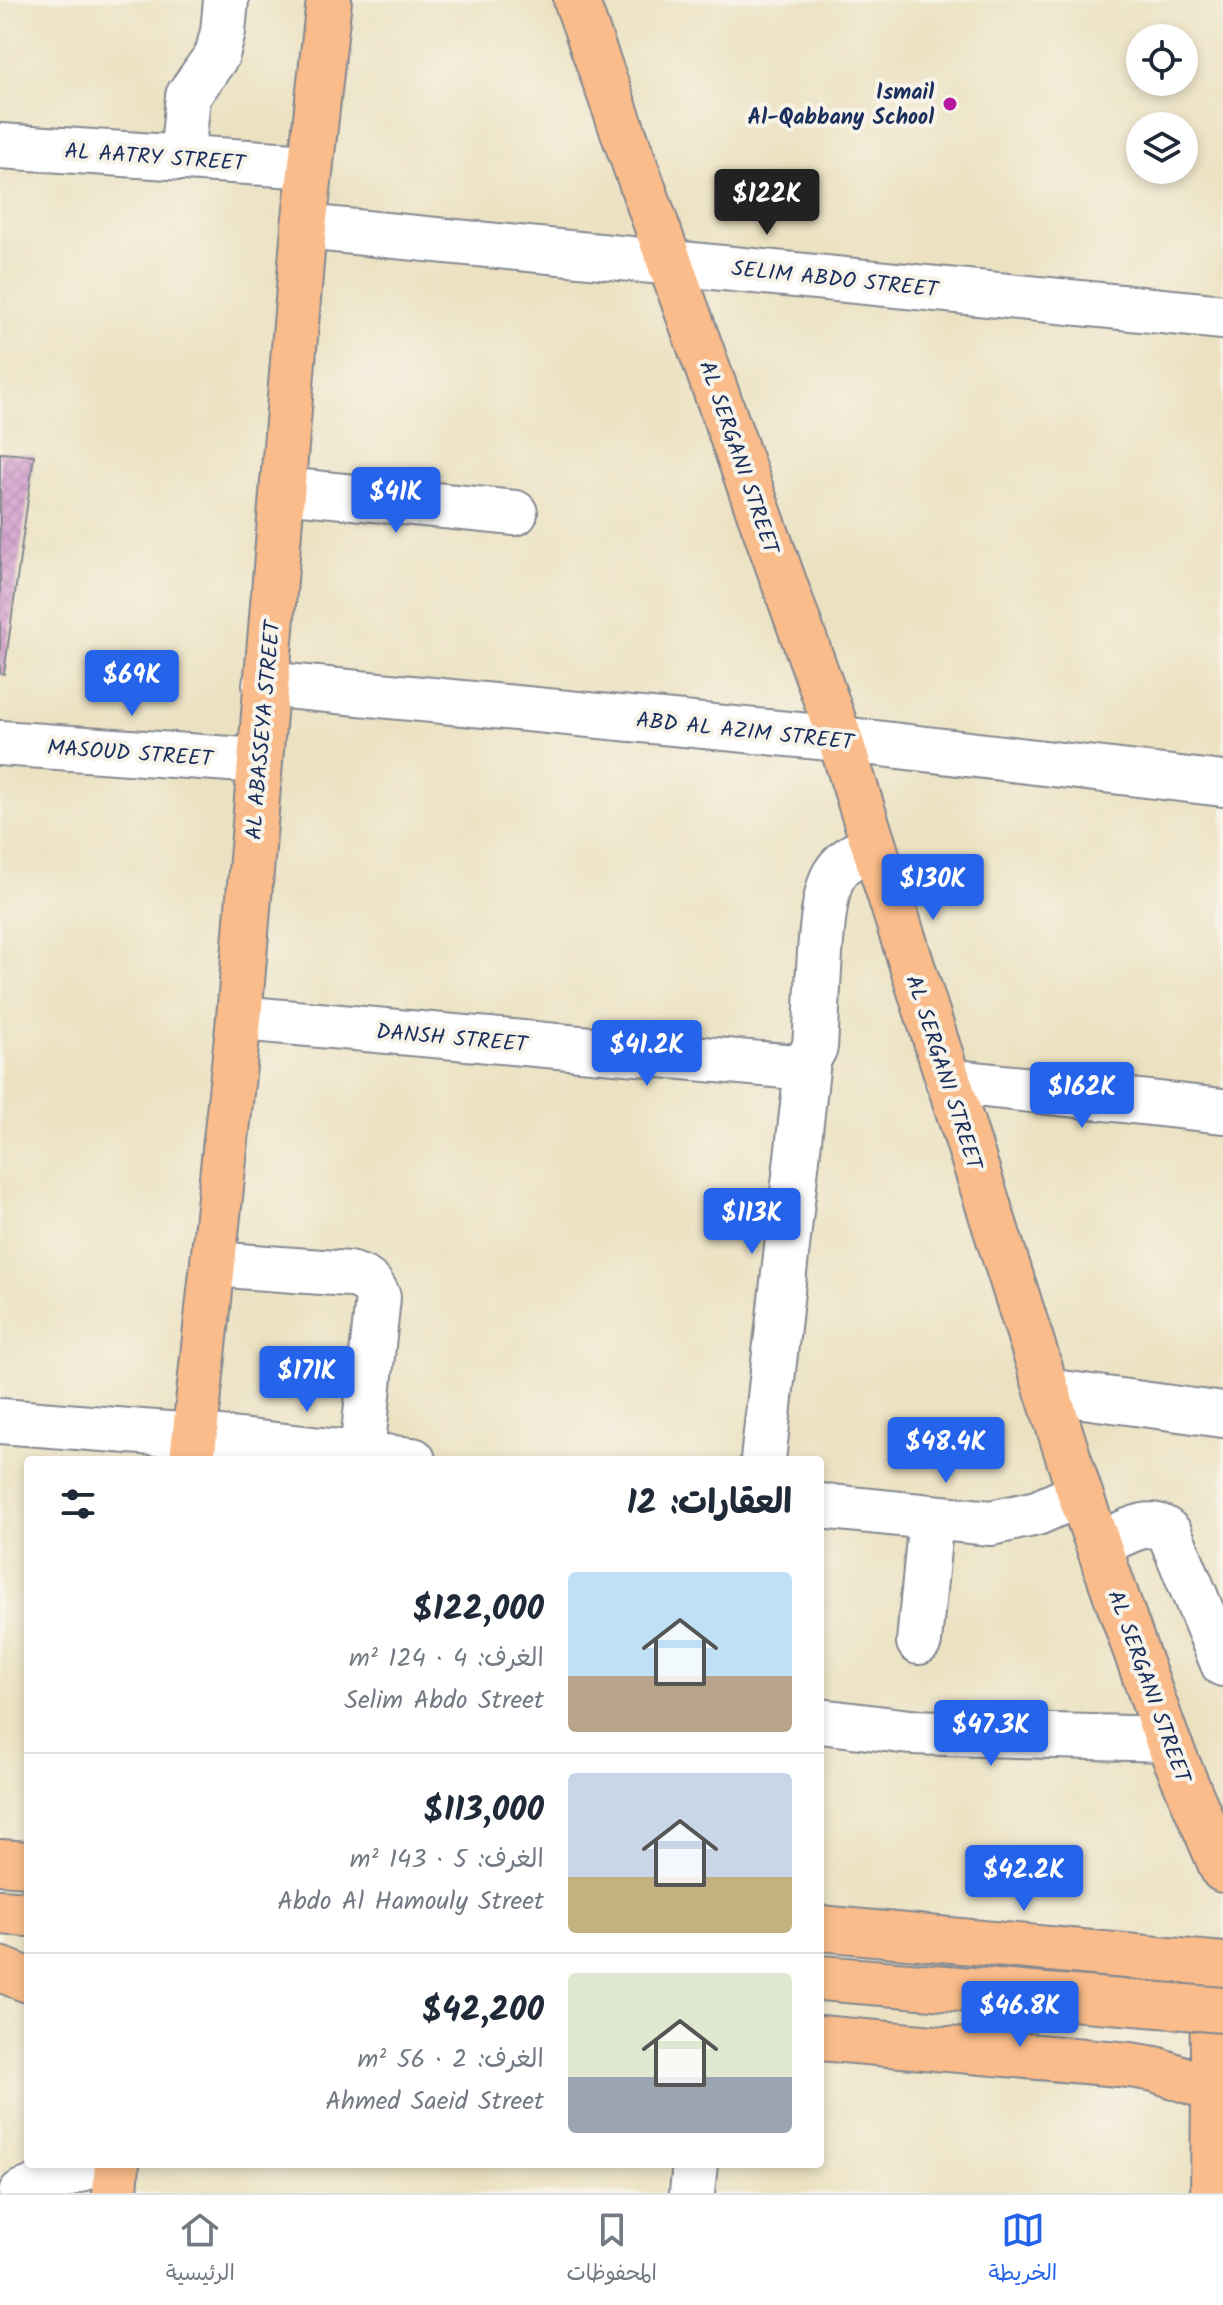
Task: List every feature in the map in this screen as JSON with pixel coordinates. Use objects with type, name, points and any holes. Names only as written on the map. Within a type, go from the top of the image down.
[{"type":"main road","name":"AL ABASSEYA STREET","points":[[193,1448],[239,1018],[304,227],[329,0]]},
{"type":"main road","name":"AL SERGANI STREET","points":[[576,0],[840,739],[1080,1494],[1167,1739],[1223,1870]]},
{"type":"main road","points":[[0,1862],[24,1864]]},
{"type":"main road","points":[[0,1912],[24,1914]]},
{"type":"main road","points":[[824,1928],[1219,1958],[1219,2092],[1213,2193]]},
{"type":"main road","points":[[0,1935],[24,1937]]},
{"type":"main road","points":[[0,1969],[24,1978]]},
{"type":"main road","points":[[824,1978],[1223,2010]]},
{"type":"main road","points":[[824,1999],[1223,2029]]},
{"type":"main road","points":[[824,2038],[1130,2065],[1155,2069],[1219,2092]]},
{"type":"main road","points":[[115,2193],[117,2168]]},
{"type":"street","points":[[182,158],[188,96],[217,55],[226,0]]},
{"type":"street","name":"AL AATRY STREET","points":[[0,146],[310,166]]},
{"type":"street","name":"SELIM ABDO STREET","points":[[304,227],[1223,317]]},
{"type":"street","points":[[283,490],[515,513]]},
{"type":"street","name":"ABD AL AZIM STREET","points":[[265,684],[840,739],[1223,784]]},
{"type":"street","name":"MASOUD STREET","points":[[0,743],[259,761]]},
{"type":"street","points":[[763,1456],[808,1060],[815,1047],[828,889],[845,862],[858,852],[874,847]]},
{"type":"street","name":"DANSH STREET","points":[[239,1018],[796,1067],[808,1060]]},
{"type":"street","points":[[948,1081],[1223,1111]]},
{"type":"street","points":[[213,1264],[349,1274],[363,1277],[373,1285],[378,1297],[362,1454]]},
{"type":"street","points":[[1047,1391],[1223,1415]]},
{"type":"street","points":[[0,1421],[193,1448],[379,1456]]},
{"type":"street","points":[[824,1506],[991,1523],[1060,1505],[1080,1494]]},
{"type":"street","points":[[919,1642],[931,1518]]},
{"type":"street","points":[[1099,1545],[1147,1524],[1165,1528],[1223,1664]]},
{"type":"street","points":[[824,1721],[910,1732],[1167,1739]]},
{"type":"street","points":[[21,2193],[84,2168]]},
{"type":"street","points":[[692,2193],[695,2168]]},
{"type":"building","points":[[0,453],[34,455],[4,674],[0,673]]},
{"type":"place","name":"Ismail Al-Qabbany School","points":[[950,104]]}]
